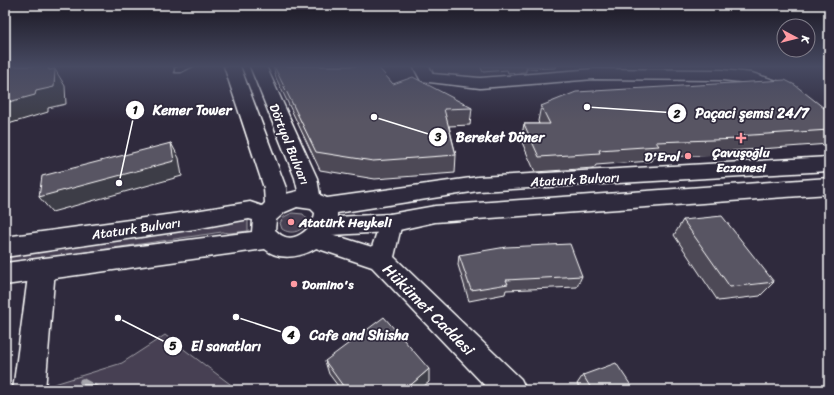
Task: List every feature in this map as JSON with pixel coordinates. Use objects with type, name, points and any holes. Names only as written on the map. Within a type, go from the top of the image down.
[{"type":"main road","name":"Dörtyol Bulvarı","points":[[238,84],[275,188],[270,220]]},
{"type":"main road","name":"Dörtyol Bulvarı","points":[[267,84],[306,178],[318,218]]},
{"type":"main road","points":[[770,84],[796,97],[829,125]]},
{"type":"main road","name":"Ataturk Bulvarı","points":[[5,247],[195,220],[250,210],[270,220],[275,244],[295,246],[318,218],[478,184],[829,164]]},
{"type":"main road","name":"Ataturk Bulvarı","points":[[318,218],[390,223],[435,214],[829,186]]},
{"type":"main road","points":[[5,274],[42,269],[270,220],[296,199],[318,218]]},
{"type":"main road","name":"Hükümet Caddesi","points":[[318,218],[380,260],[510,390]]},
{"type":"main road","points":[[380,260],[390,223]]},
{"type":"main road","points":[[29,390],[42,269]]},
{"type":"shaded area","points":[[292,213],[303,214],[307,219],[305,225],[296,232],[285,231],[282,229],[280,223],[284,217]]},
{"type":"shaded area","points":[[248,219],[248,231],[229,233],[222,232],[5,264],[5,254]]},
{"type":"shaded area","points":[[165,335],[238,390],[48,390],[45,387],[122,363]]},
{"type":"building","points":[[5,84],[54,84],[54,87],[36,91],[35,95],[5,103]]},
{"type":"building","points":[[283,84],[427,84],[472,108],[444,109],[456,155],[373,161],[316,152]]},
{"type":"building","points":[[708,84],[794,84],[829,112],[829,130],[737,136],[740,139],[656,142],[659,146],[599,150],[600,153],[539,157],[524,124],[550,124],[541,106],[576,92]]},
{"type":"building","points":[[171,143],[174,161],[39,197],[42,176]]},
{"type":"building","points":[[722,216],[774,282],[730,287],[683,220]]},
{"type":"building","points":[[570,244],[582,276],[506,280],[508,284],[471,290],[459,255],[506,247]]},
{"type":"building","points":[[384,317],[429,369],[405,390],[346,390],[325,361]]},
{"type":"building","points":[[616,363],[634,390],[592,390],[583,375]]},
{"type":"waterway","points":[[83,382],[97,390]]},
{"type":"place","name":"Paçaci şemsi 24/7","points":[[587,107]]},
{"type":"place","name":"Bereket Döner","points":[[374,117]]},
{"type":"place","name":"Çavuşoğlu Eczanesi","points":[[741,138]]},
{"type":"place","name":"D'Erol","points":[[688,156]]},
{"type":"place","name":"Kemer Tower","points":[[119,183]]},
{"type":"place","name":"Atatürk Heykeli","points":[[291,222]]},
{"type":"place","name":"Domino's","points":[[294,284]]},
{"type":"place","name":"Cafe and Shisha","points":[[236,317]]},
{"type":"place","name":"El sanatları","points":[[118,318]]}]
